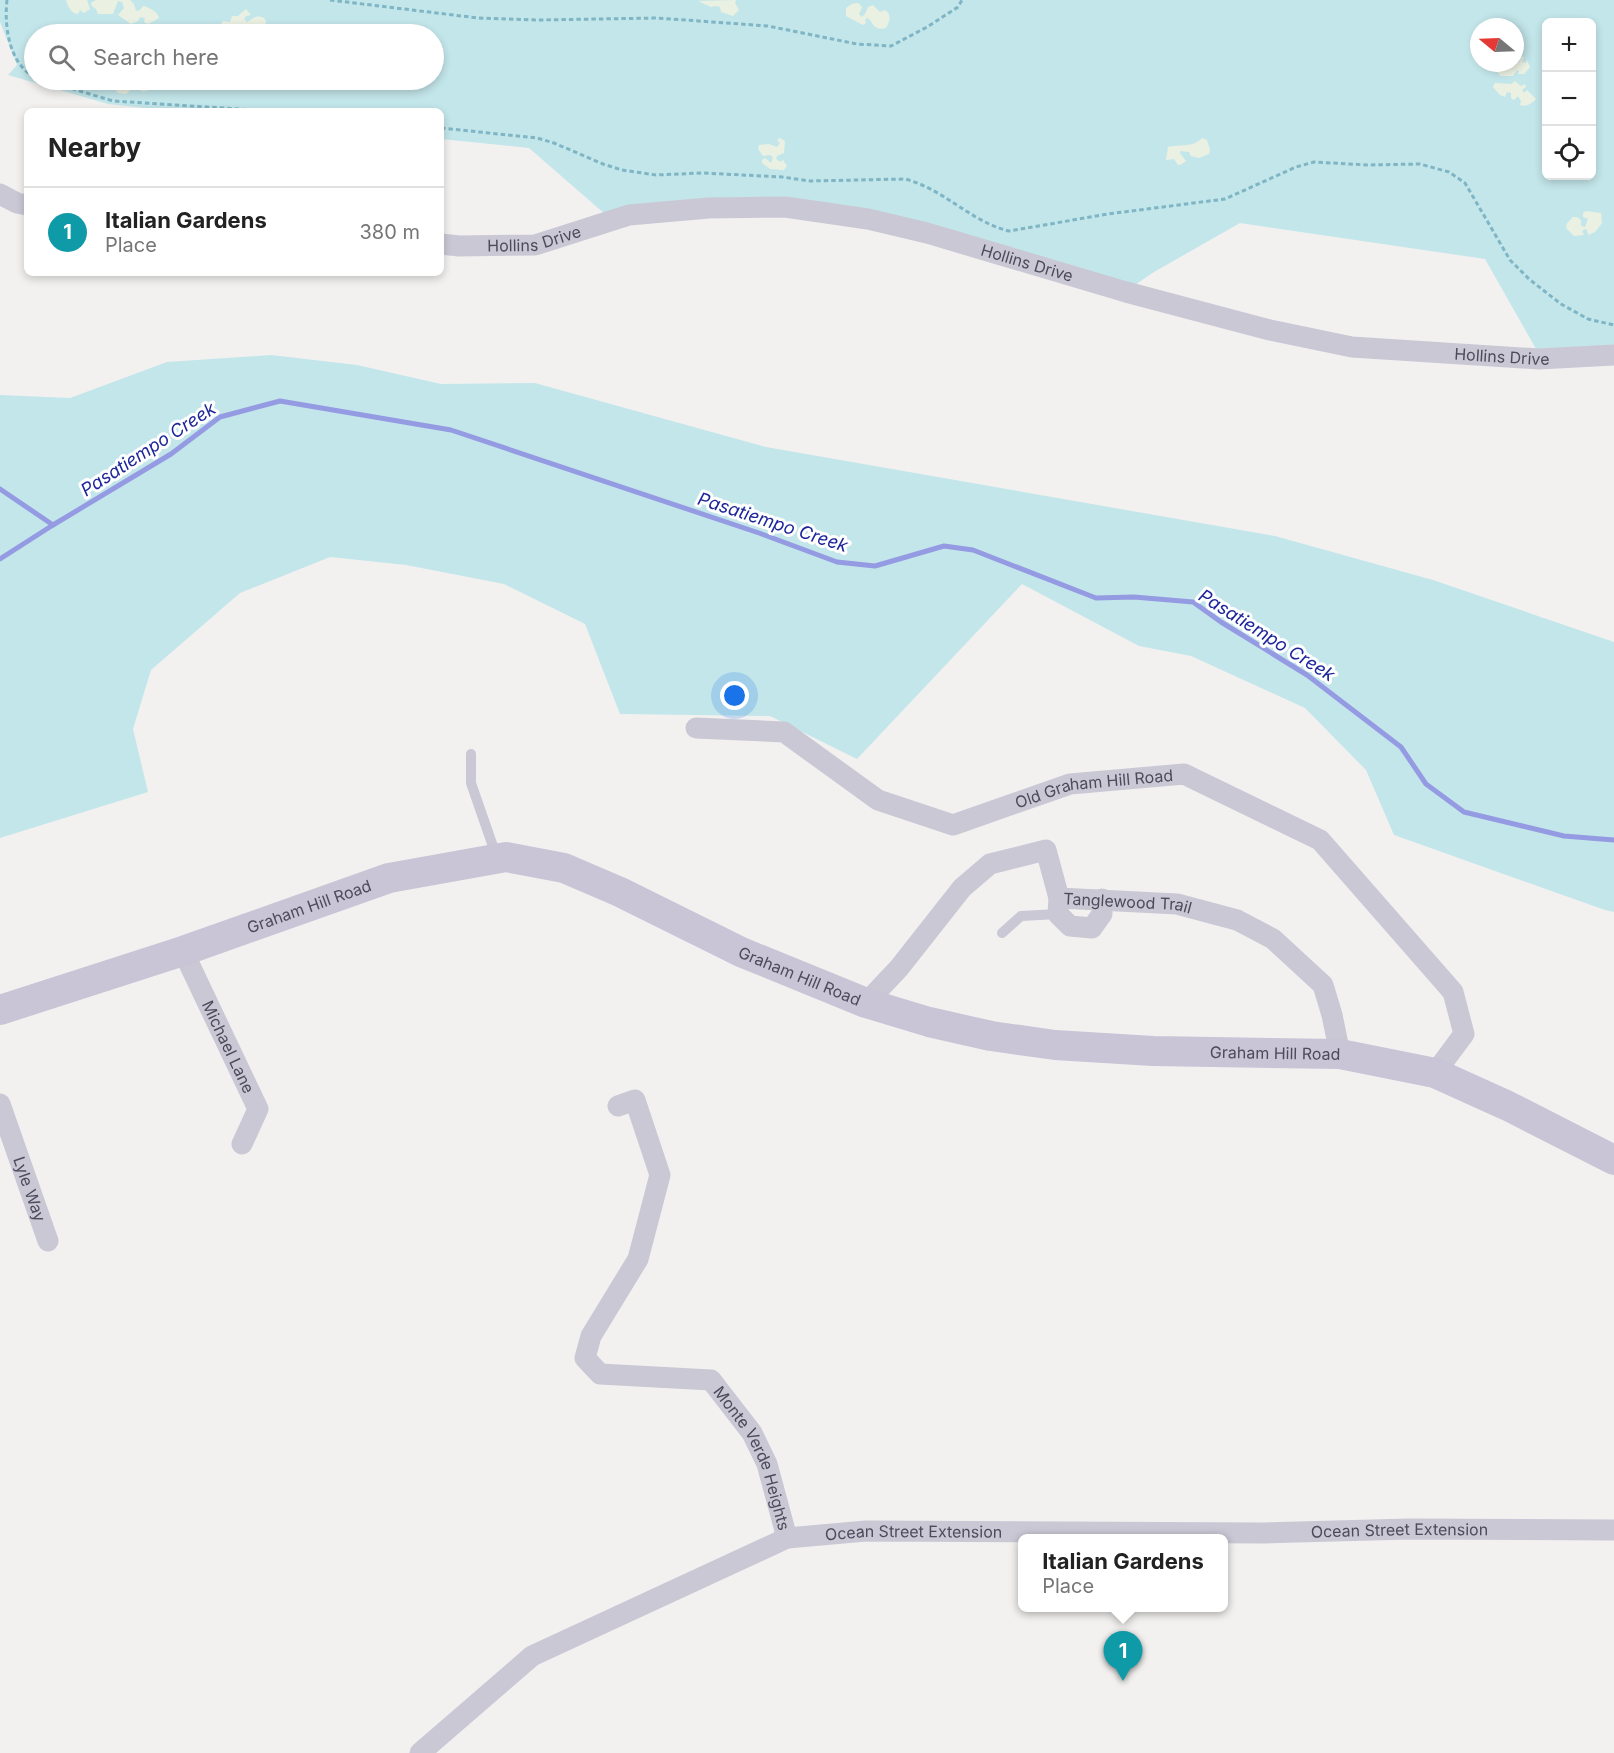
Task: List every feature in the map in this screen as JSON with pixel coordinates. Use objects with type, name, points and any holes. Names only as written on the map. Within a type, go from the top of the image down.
[{"type":"main road","name":"Graham Hill Road","points":[[0,1010],[183,951],[388,878],[506,857],[564,868],[620,892],[741,952],[866,1003],[929,1022],[991,1036],[1054,1045],[1153,1051],[1340,1054],[1435,1073],[1508,1106],[1614,1160]]},
{"type":"street","points":[[0,194],[24,204]]},
{"type":"street","name":"Hollins Drive","points":[[444,244],[535,245],[629,215],[699,208],[785,207],[868,219],[927,233],[1126,292],[1270,330],[1352,347],[1539,359],[1614,355]]},
{"type":"street","name":"Old Graham Hill Road","points":[[696,728],[784,732],[878,801],[953,825],[1070,784],[1184,774],[1320,840],[1454,992],[1464,1034],[1435,1073]]},
{"type":"street","name":"Tanglewood Trail","points":[[866,1003],[899,968],[962,888],[990,864],[1046,850],[1059,906],[1102,899],[1177,904],[1238,920],[1273,939],[1323,985],[1340,1054]]},
{"type":"street","points":[[1059,906],[1071,926],[1092,928],[1102,914],[1102,899]]},
{"type":"street","name":"Michael Lane","points":[[183,951],[258,1109],[242,1144]]},
{"type":"street","name":"Monte Verde Heights","points":[[618,1106],[635,1100],[660,1175],[638,1259],[591,1336],[585,1358],[600,1374],[711,1380],[752,1433],[767,1464],[787,1538]]},
{"type":"street","name":"Lyle Way","points":[[0,1104],[48,1241]]},
{"type":"street","name":"Ocean Street Extension","points":[[420,1753],[532,1656],[787,1538],[866,1531],[1264,1533],[1409,1529],[1614,1530]]},
{"type":"lane","points":[[471,754],[471,783],[497,858]]},
{"type":"lane","points":[[1002,933],[1021,916],[1059,906]]},
{"type":"path","points":[[7,0],[5,17],[12,47],[24,69]]},
{"type":"path","points":[[330,0],[478,18],[539,20],[657,18],[768,26],[857,44],[891,46],[927,27],[957,7],[962,0]]},
{"type":"path","points":[[77,90],[114,101],[223,108]]},
{"type":"path","points":[[444,128],[537,138],[622,170],[656,175],[702,173],[782,177],[810,181],[904,179],[919,182],[939,192],[993,227],[1009,231],[1108,214],[1225,199],[1296,167],[1314,162],[1428,165],[1449,172],[1465,183],[1510,260],[1529,279],[1587,319],[1614,326]]},
{"type":"shaded area","points":[[0,0],[1614,0],[1614,352],[1540,356],[1485,259],[1240,223],[1154,272],[1123,293],[821,209],[613,221],[529,148],[444,139],[444,108],[146,108],[108,104],[60,90],[444,90],[444,24],[24,24],[24,80],[8,75],[17,65],[0,22]]},
{"type":"shaded area","points":[[271,355],[357,365],[441,384],[535,383],[766,447],[1275,536],[1433,580],[1614,642],[1614,912],[1394,835],[1366,770],[1305,708],[1191,656],[1139,646],[1022,584],[857,759],[770,716],[620,714],[585,624],[504,584],[406,565],[330,557],[240,593],[151,670],[133,729],[148,792],[0,838],[0,395],[70,398],[167,362]]},
{"type":"sand","points":[[66,0],[87,0],[90,9],[84,13],[80,10],[78,14],[70,9]]},
{"type":"sand","points":[[96,0],[130,0],[136,11],[143,6],[155,12],[159,18],[148,24],[144,22],[145,18],[140,17],[138,21],[131,24],[118,15],[124,8],[122,2],[118,1],[113,14],[98,14],[91,3]]},
{"type":"sand","points":[[736,0],[735,3],[739,10],[733,16],[721,12],[720,7],[711,7],[698,1]]},
{"type":"sand","points":[[858,3],[862,7],[859,14],[862,17],[868,7],[873,5],[880,12],[885,10],[890,18],[886,28],[877,28],[868,18],[865,19],[866,23],[863,25],[846,16],[846,8]]},
{"type":"sand","points":[[246,9],[251,15],[244,19],[247,22],[261,17],[266,21],[266,24],[221,24],[223,21],[230,22],[232,16],[238,16]]},
{"type":"sand","points":[[1527,60],[1530,67],[1524,74],[1518,74],[1524,72],[1524,62]]},
{"type":"sand","points":[[1497,72],[1516,72],[1513,76],[1501,76]]},
{"type":"sand","points":[[1515,81],[1521,86],[1525,84],[1526,87],[1522,90],[1524,93],[1527,90],[1536,99],[1529,105],[1520,105],[1521,101],[1518,96],[1514,100],[1511,98],[1511,93],[1507,92],[1505,97],[1500,95],[1493,87],[1495,83],[1511,84]]},
{"type":"sand","points":[[116,90],[131,90],[126,94],[118,93]]},
{"type":"sand","points":[[780,138],[785,141],[784,153],[776,159],[780,162],[783,160],[787,166],[784,170],[770,169],[762,163],[762,160],[765,158],[771,163],[773,157],[763,156],[758,149],[759,145],[769,144],[777,147],[780,143],[777,140]]},
{"type":"sand","points":[[1202,138],[1207,140],[1209,154],[1199,158],[1191,156],[1189,152],[1180,151],[1186,161],[1182,164],[1178,165],[1174,159],[1166,160],[1168,147],[1190,144]]},
{"type":"sand","points":[[1586,211],[1601,213],[1602,223],[1595,232],[1588,235],[1585,229],[1582,231],[1584,235],[1574,236],[1566,228],[1567,223],[1573,217],[1577,217],[1581,220],[1581,226],[1585,227],[1588,219],[1583,217],[1583,213]]},
{"type":"waterway","name":"Pasatiempo Creek","points":[[0,559],[171,454],[220,417],[280,401],[451,430],[759,533],[837,562],[875,566],[944,546],[973,550],[1096,598],[1134,597],[1193,602],[1307,675],[1401,747],[1426,784],[1464,812],[1564,836],[1614,840]]},
{"type":"waterway","points":[[0,489],[53,525]]},
{"type":"place","name":"Italian Gardens","points":[[1123,1681]]}]
